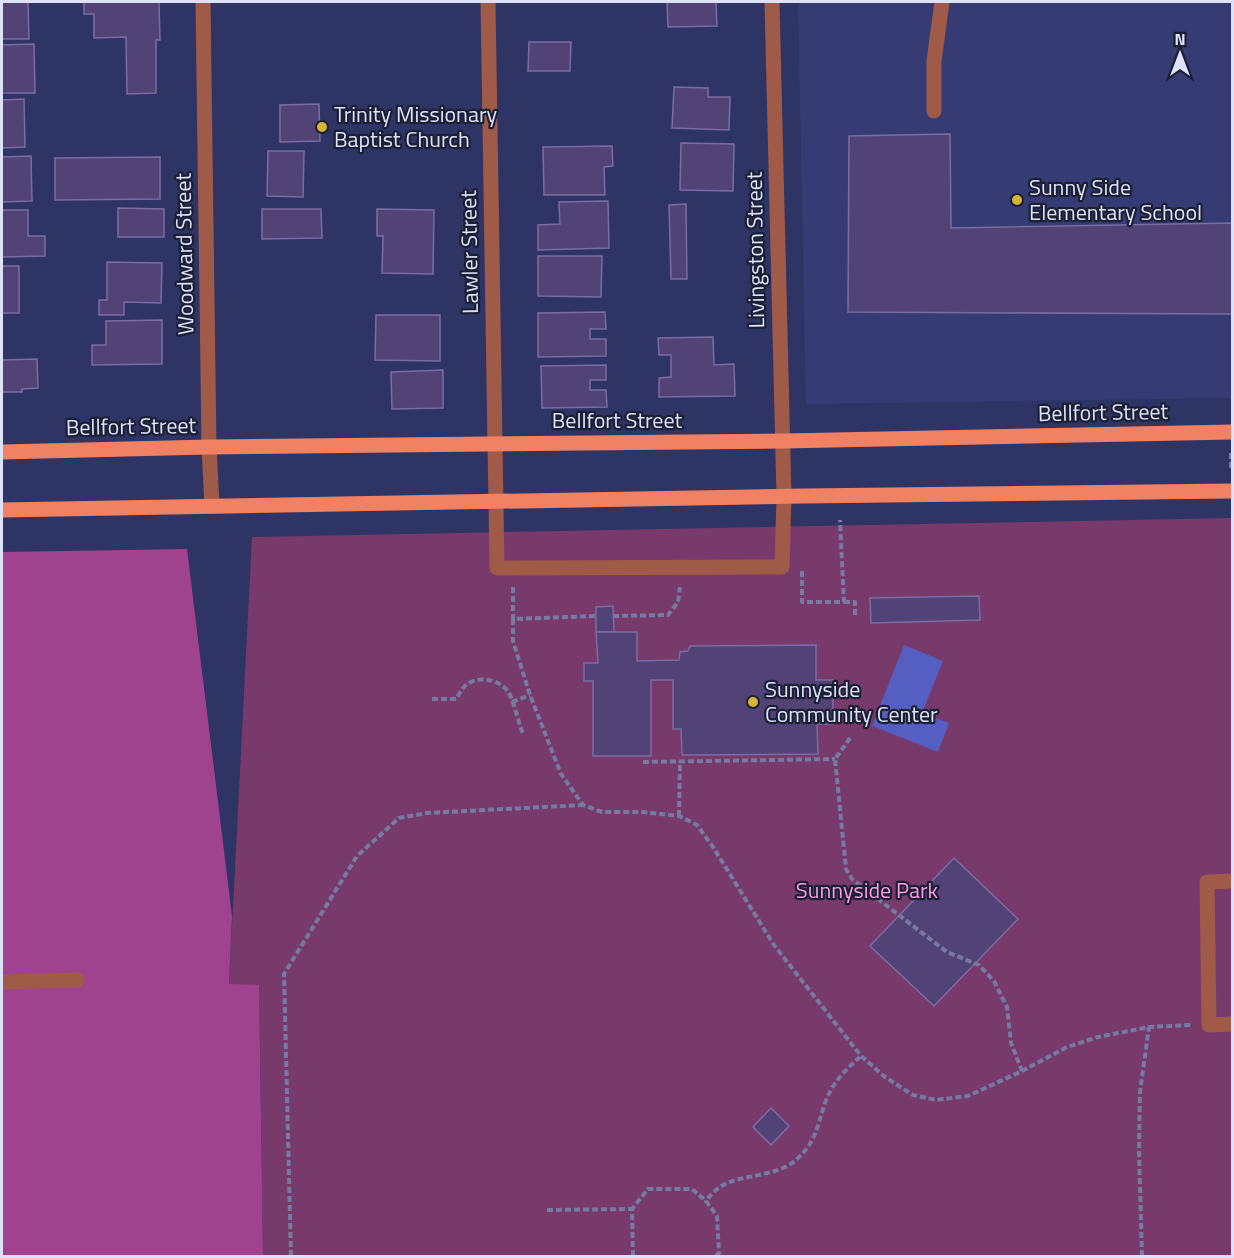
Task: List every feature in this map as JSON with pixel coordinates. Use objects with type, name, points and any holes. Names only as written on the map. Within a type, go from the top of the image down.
[{"type":"main road","name":"Bellfort Street","points":[[2,452],[1233,432]]},
{"type":"main road","points":[[2,510],[1233,491]]},
{"type":"street","name":"Woodward Street","points":[[203,2],[209,447],[212,506]]},
{"type":"street","name":"Lawler Street","points":[[488,2],[497,568],[513,568]]},
{"type":"street","name":"Livingston Street","points":[[682,568],[782,567],[784,497],[772,2]]},
{"type":"street","points":[[934,111],[934,62],[942,2]]},
{"type":"street","points":[[513,568],[682,568]]},
{"type":"street","points":[[1233,881],[1207,882],[1209,1025],[1233,1024]]},
{"type":"street","points":[[2,982],[77,980]]},
{"type":"path","points":[[1231,453],[1231,470]]},
{"type":"path","points":[[840,520],[844,602]]},
{"type":"path","points":[[802,567],[802,602],[855,602],[855,617]]},
{"type":"path","points":[[513,568],[513,641],[530,694],[561,774],[583,805]]},
{"type":"path","points":[[613,616],[668,615],[678,602],[682,568]]},
{"type":"path","points":[[513,619],[596,616]]},
{"type":"path","points":[[432,699],[456,699],[462,688],[471,681],[484,679],[499,683],[508,693],[523,734]]},
{"type":"path","points":[[512,702],[530,694]]},
{"type":"path","points":[[850,738],[835,759],[846,869],[852,879],[947,952],[978,965],[994,981],[1007,1007],[1011,1043],[1022,1071]]},
{"type":"path","points":[[643,762],[835,759]]},
{"type":"path","points":[[679,816],[680,761]]},
{"type":"path","points":[[291,1257],[284,974],[357,856],[399,818],[427,813],[583,805],[602,812],[644,812],[679,816],[697,825],[774,945],[861,1056],[885,1077],[913,1095],[936,1100],[968,1096],[1067,1047],[1098,1036],[1149,1027],[1209,1025]]},
{"type":"path","points":[[1142,1257],[1140,1092],[1149,1027]]},
{"type":"path","points":[[706,1201],[713,1192],[725,1184],[777,1170],[795,1161],[813,1141],[833,1086],[861,1056]]},
{"type":"path","points":[[633,1257],[632,1209],[648,1189],[692,1189],[706,1201],[717,1216],[719,1253],[716,1257]]},
{"type":"path","points":[[547,1210],[632,1209]]},
{"type":"shaded area","name":"Sunny Side Elementary School","points":[[798,2],[1232,2],[1232,398],[806,404]]},
{"type":"shaded area","points":[[187,549],[232,916],[229,984],[259,985],[263,1256],[2,1256],[2,552]]},
{"type":"shaded area","points":[[904,645],[943,661],[922,713],[949,723],[938,752],[872,726]]},
{"type":"green space","name":"Sunnyside Park","points":[[1232,518],[1232,1256],[263,1256],[259,985],[229,985],[252,537]]},
{"type":"building","points":[[2,2],[28,2],[29,39],[2,39]]},
{"type":"building","points":[[84,2],[159,2],[160,40],[156,40],[156,93],[127,94],[126,37],[94,38],[94,14],[84,14]]},
{"type":"building","points":[[667,2],[716,2],[717,26],[668,27]]},
{"type":"building","points":[[529,42],[571,42],[570,71],[528,71]]},
{"type":"building","points":[[34,44],[35,93],[2,93],[2,45]]},
{"type":"building","points":[[674,87],[708,88],[708,97],[730,97],[729,130],[672,128]]},
{"type":"building","points":[[24,99],[25,147],[2,148],[2,100]]},
{"type":"building","points":[[319,104],[320,141],[280,142],[280,105]]},
{"type":"building","points":[[950,134],[951,228],[1232,223],[1232,314],[848,312],[849,136]]},
{"type":"building","points":[[681,143],[734,144],[733,191],[680,190]]},
{"type":"building","points":[[612,146],[613,166],[604,167],[605,195],[544,195],[543,147]]},
{"type":"building","points":[[268,151],[304,151],[303,197],[267,196]]},
{"type":"building","points":[[31,156],[32,201],[2,202],[2,157]]},
{"type":"building","points":[[160,157],[160,199],[55,200],[55,158]]},
{"type":"building","points":[[608,201],[609,248],[538,250],[538,225],[560,224],[559,202]]},
{"type":"building","points":[[686,204],[687,279],[671,279],[669,205]]},
{"type":"building","points":[[118,208],[164,209],[164,237],[118,237]]},
{"type":"building","points":[[262,209],[321,209],[322,238],[262,239]]},
{"type":"building","points":[[377,209],[434,210],[433,274],[382,273],[383,236],[377,236]]},
{"type":"building","points":[[2,210],[28,210],[28,236],[45,236],[45,256],[2,257]]},
{"type":"building","points":[[538,256],[602,256],[601,297],[538,296]]},
{"type":"building","points":[[107,262],[162,263],[161,303],[124,302],[124,315],[99,315],[99,300],[107,300]]},
{"type":"building","points":[[2,266],[19,266],[19,313],[2,313]]},
{"type":"building","points":[[605,312],[606,329],[590,329],[590,339],[606,339],[606,356],[538,357],[538,313]]},
{"type":"building","points":[[376,315],[440,315],[440,361],[375,360]]},
{"type":"building","points":[[162,320],[162,364],[92,365],[92,345],[106,345],[106,321]]},
{"type":"building","points":[[713,337],[714,365],[734,364],[735,396],[659,397],[659,378],[671,377],[671,355],[659,355],[658,338]]},
{"type":"building","points":[[37,359],[38,388],[22,389],[22,392],[2,392],[2,360]]},
{"type":"building","points":[[606,365],[606,380],[590,380],[590,390],[606,390],[607,407],[542,408],[541,366]]},
{"type":"building","points":[[443,370],[443,408],[392,409],[391,372]]},
{"type":"building","points":[[979,596],[980,620],[871,623],[870,598]]},
{"type":"building","points":[[613,606],[614,632],[596,632],[596,607]]},
{"type":"building","name":"Sunnyside Community Center","points":[[596,632],[637,632],[637,661],[679,660],[680,652],[688,651],[690,646],[816,645],[816,680],[833,680],[833,724],[817,724],[818,754],[682,755],[681,729],[673,729],[673,680],[651,680],[651,756],[593,756],[593,681],[584,681],[584,663],[598,663]]},
{"type":"building","points":[[954,858],[1018,919],[934,1006],[870,946]]},
{"type":"building","points":[[771,1108],[789,1126],[771,1145],[753,1127]]},
{"type":"place","name":"Trinity Missionary Baptist Church","points":[[322,127]]},
{"type":"place","name":"Sunny Side Elementary School","points":[[1017,200]]},
{"type":"place","name":"Sunnyside Community Center","points":[[753,702]]}]
